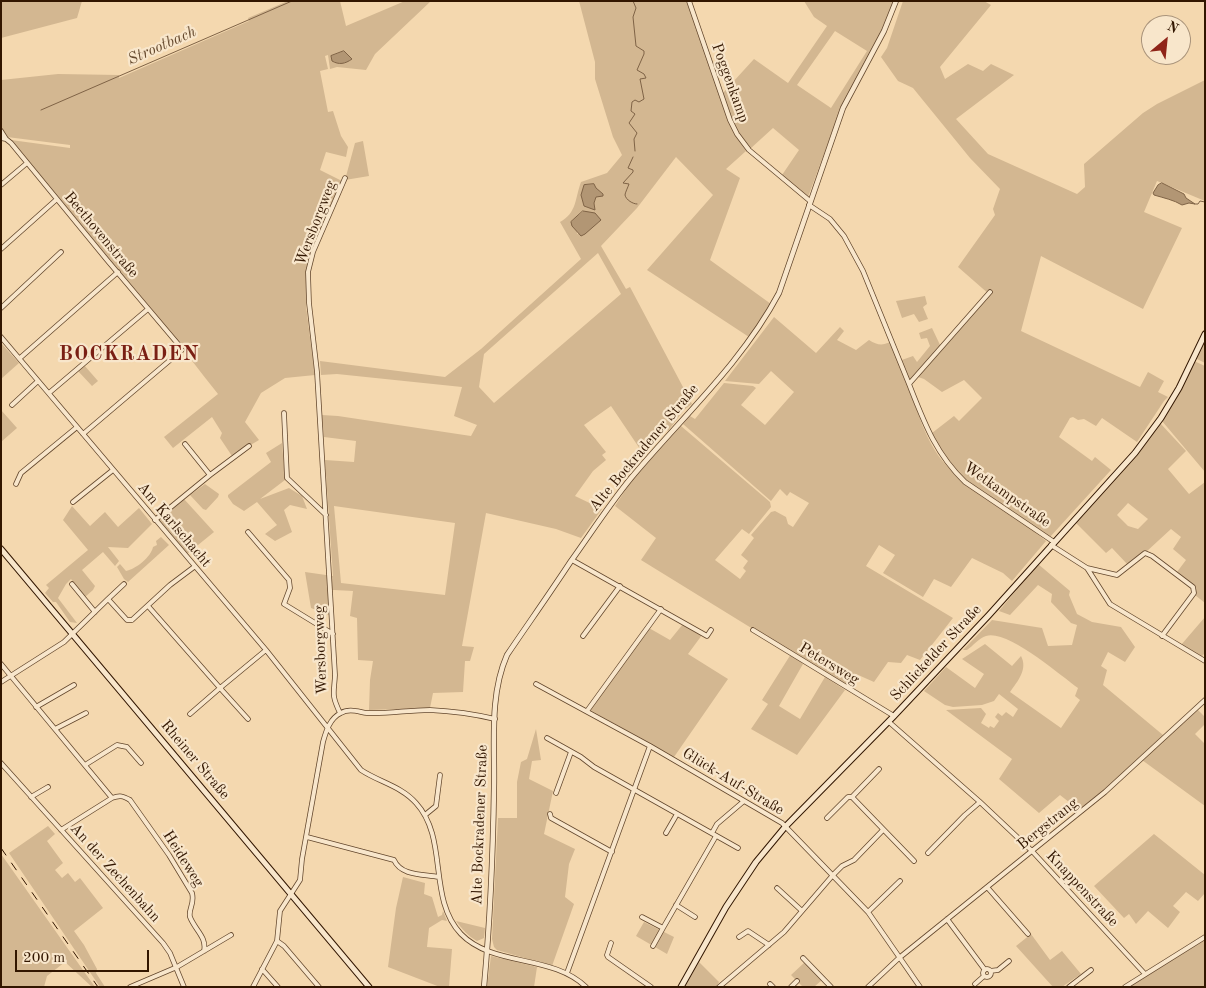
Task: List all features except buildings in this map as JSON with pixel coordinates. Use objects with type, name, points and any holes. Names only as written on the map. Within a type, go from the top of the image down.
[{"type":"main road","name":"Schlickelder Straße","points":[[680,987],[726,907],[756,862],[784,827],[889,722],[1135,453],[1150,434],[1179,388],[1205,334]]},
{"type":"main road","name":"Rheiner Straße","points":[[1,549],[369,987]]},
{"type":"street","name":"Poggenkamp","points":[[689,1],[730,120],[737,134],[750,150],[810,203]]},
{"type":"street","name":"Alte Bockradener Straße","points":[[484,987],[492,865],[495,719],[500,673],[507,655],[605,512],[628,482],[715,384],[772,307],[779,292],[843,108],[884,32],[896,1]]},
{"type":"street","name":"Beethovenstraße","points":[[1,131],[4,138],[182,350],[83,434]]},
{"type":"street","points":[[1,186],[27,164]]},
{"type":"street","name":"Wersborgweg","points":[[277,941],[280,910],[300,880],[323,742],[327,729],[340,713],[332,693],[335,675],[333,634],[317,372],[309,303],[308,272],[313,252],[345,178]]},
{"type":"street","points":[[1,249],[57,199]]},
{"type":"street","name":"Wetkampstraße","points":[[810,203],[830,218],[844,236],[862,271],[927,428],[941,455],[965,482],[1087,568]]},
{"type":"street","points":[[1,308],[61,252]]},
{"type":"street","points":[[20,358],[118,272]]},
{"type":"street","points":[[909,384],[990,292]]},
{"type":"street","points":[[49,393],[148,309]]},
{"type":"street","name":"Am Karlschacht","points":[[1,336],[266,650],[361,770],[407,794],[425,815]]},
{"type":"street","points":[[12,405],[38,381]]},
{"type":"street","points":[[284,413],[287,478],[326,515]]},
{"type":"street","points":[[16,484],[21,473],[77,427]]},
{"type":"street","points":[[185,444],[210,475]]},
{"type":"street","points":[[155,520],[249,446]]},
{"type":"street","points":[[73,502],[113,470]]},
{"type":"street","points":[[248,532],[289,580],[290,588],[284,604],[333,634]]},
{"type":"street","points":[[1087,568],[1117,575],[1145,553],[1152,556],[1193,587],[1194,593],[1162,636]]},
{"type":"street","points":[[572,560],[707,636],[711,630]]},
{"type":"street","points":[[108,599],[129,620],[194,567]]},
{"type":"street","points":[[1087,568],[1110,604],[1205,661]]},
{"type":"street","points":[[72,584],[95,612]]},
{"type":"street","points":[[1,682],[64,642],[124,584]]},
{"type":"street","points":[[583,636],[620,586]]},
{"type":"street","points":[[148,606],[248,719]]},
{"type":"street","points":[[587,711],[661,609]]},
{"type":"street","name":"Petersweg","points":[[753,630],[894,716]]},
{"type":"street","points":[[190,714],[266,650]]},
{"type":"street","points":[[1,664],[112,798],[62,830]]},
{"type":"street","name":"Glück-Auf-Straße","points":[[536,684],[650,746],[782,823],[868,912],[920,987]]},
{"type":"street","points":[[36,707],[74,686]]},
{"type":"street","name":"Bergstrang","points":[[868,987],[899,958],[1106,792],[1205,700]]},
{"type":"street","points":[[340,713],[347,711],[367,713],[430,710],[474,714],[495,719]]},
{"type":"street","points":[[56,729],[86,713]]},
{"type":"street","name":"Knappenstraße","points":[[889,722],[980,802],[1032,851],[1145,974]]},
{"type":"street","points":[[547,738],[634,790],[738,848]]},
{"type":"street","points":[[85,765],[117,745],[127,747],[141,763]]},
{"type":"street","points":[[567,973],[650,746]]},
{"type":"street","points":[[556,793],[571,752]]},
{"type":"street","name":"An der Zechenbahn","points":[[1,763],[163,943],[177,967],[184,987]]},
{"type":"street","points":[[827,818],[848,797],[852,797],[879,769]]},
{"type":"street","points":[[440,775],[436,806],[425,815],[432,830],[442,895],[452,922],[461,934],[487,951],[567,973],[586,987]]},
{"type":"street","points":[[31,797],[48,787]]},
{"type":"street","name":"Heideweg","points":[[112,798],[118,795],[130,800],[184,877],[194,900],[190,913],[191,918],[205,942],[204,951]]},
{"type":"street","points":[[852,797],[914,861]]},
{"type":"street","points":[[653,946],[714,835],[717,824],[744,801]]},
{"type":"street","points":[[928,853],[965,814],[980,802]]},
{"type":"street","points":[[550,814],[551,818],[612,852]]},
{"type":"street","points":[[666,833],[677,814]]},
{"type":"street","points":[[721,986],[784,932],[833,875],[842,866],[854,860],[883,830]]},
{"type":"street","points":[[307,837],[394,860],[403,871],[439,876]]},
{"type":"street","points":[[868,912],[900,881]]},
{"type":"street","points":[[988,887],[1028,934]]},
{"type":"street","points":[[777,888],[802,910]]},
{"type":"street","points":[[676,905],[695,917]]},
{"type":"street","points":[[642,918],[662,928]]},
{"type":"street","points":[[947,919],[985,970],[998,970],[1009,961]]},
{"type":"street","points":[[739,937],[748,931],[769,945]]},
{"type":"street","points":[[130,987],[177,967],[231,935]]},
{"type":"street","points":[[1125,987],[1205,937]]},
{"type":"street","points":[[253,987],[277,941],[284,946],[319,987]]},
{"type":"street","points":[[611,943],[607,954],[608,958],[651,987]]},
{"type":"street","points":[[803,958],[831,987]]},
{"type":"street","points":[[262,969],[278,987]]},
{"type":"street","points":[[984,976],[985,970]]},
{"type":"street","points":[[1069,987],[1091,970]]},
{"type":"street","points":[[975,984],[984,976],[989,976],[990,971]]},
{"type":"street","points":[[791,987],[797,981]]},
{"type":"street","points":[[142,982],[145,987]]},
{"type":"shaded area","points":[[1,1],[82,1],[77,18],[1,38]]},
{"type":"shaded area","points":[[288,1],[340,1],[346,26],[405,1],[431,1],[375,54],[366,70],[337,67],[330,69],[328,55],[325,56],[328,69],[320,71],[328,112],[333,111],[341,136],[348,147],[346,157],[326,152],[320,170],[342,181],[313,250],[307,270],[306,307],[315,375],[285,378],[261,393],[245,422],[259,440],[232,456],[220,438],[222,433],[212,417],[173,448],[164,437],[218,394],[151,308],[107,259],[11,140],[70,148],[70,145],[7,137],[1,128],[1,80],[58,74],[119,75],[119,78],[249,21],[248,18]]},
{"type":"shaded area","points":[[579,1],[688,1],[735,134],[746,151],[726,169],[740,178],[710,260],[771,304],[749,337],[647,270],[713,195],[676,157],[637,208],[601,246],[626,289],[630,287],[692,404],[684,410],[668,431],[666,429],[640,449],[611,406],[584,425],[606,452],[602,455],[606,460],[593,471],[575,496],[602,509],[581,538],[556,529],[486,513],[462,646],[474,647],[470,661],[465,661],[463,692],[433,693],[430,708],[369,710],[373,661],[358,660],[357,618],[350,616],[353,591],[328,591],[329,615],[311,608],[305,572],[333,576],[325,460],[354,462],[356,441],[324,437],[322,415],[471,436],[477,425],[454,416],[462,387],[337,374],[321,375],[320,361],[445,377],[481,349],[581,259],[560,222],[573,210],[581,182],[607,173],[622,155],[613,137],[595,79],[595,62]],"holes":[[[599,191],[603,194],[596,197],[595,207],[589,208],[583,204]],[[583,211],[599,222],[577,234],[579,214]],[[598,253],[621,294],[494,403],[479,387],[484,354]],[[334,506],[455,523],[445,595],[341,583]]]},
{"type":"shaded area","points":[[804,1],[894,1],[884,31],[841,108],[808,197],[782,175],[799,150],[773,128],[750,149],[738,133],[722,94],[754,59],[788,83],[827,26],[814,17]],"holes":[[[835,31],[867,51],[831,108],[797,85]]]},
{"type":"shaded area","points":[[903,1],[984,1],[991,5],[940,67],[945,79],[968,64],[983,71],[991,64],[1014,75],[956,119],[988,154],[1077,194],[1085,187],[1084,164],[1143,113],[1205,80],[1205,201],[1157,181],[1144,212],[1182,228],[1143,309],[1041,256],[1021,331],[1140,387],[1148,372],[1164,381],[1158,392],[1168,397],[1137,442],[1102,418],[1096,426],[1084,419],[1070,418],[1059,437],[1092,461],[1095,457],[1111,470],[1050,537],[966,481],[942,455],[932,433],[954,416],[959,421],[982,398],[964,380],[942,392],[918,377],[990,295],[958,267],[995,215],[993,209],[1000,189],[970,158],[913,88],[898,81],[881,57],[887,48]]},
{"type":"shaded area","points":[[344,51],[352,59],[342,63],[332,61],[331,56]]},
{"type":"shaded area","points":[[363,141],[369,176],[345,180],[355,143]]},
{"type":"shaded area","points":[[1162,183],[1184,194],[1186,198],[1195,204],[1182,205],[1154,195],[1153,193],[1158,185]]},
{"type":"shaded area","points":[[594,184],[603,194],[603,196],[596,197],[594,203],[595,210],[584,206],[581,195],[584,185]]},
{"type":"shaded area","points":[[583,211],[595,213],[601,220],[581,236],[572,226],[571,222]]},
{"type":"shaded area","points":[[925,296],[927,304],[923,307],[928,319],[919,322],[914,314],[902,318],[896,301]]},
{"type":"shaded area","points":[[774,317],[816,353],[840,327],[844,331],[837,340],[856,350],[869,340],[880,344],[890,342],[899,361],[913,356],[917,362],[930,346],[927,338],[921,339],[919,333],[932,328],[941,347],[912,379],[907,381],[922,425],[932,446],[955,475],[989,501],[1037,531],[1036,533],[1046,541],[1012,581],[1003,573],[972,558],[951,587],[934,579],[923,597],[883,573],[895,555],[879,545],[866,566],[953,618],[920,660],[907,655],[901,663],[888,662],[874,682],[856,674],[847,687],[641,560],[656,538],[615,506],[632,480],[681,426],[770,502],[771,507],[749,534],[742,529],[715,560],[740,579],[746,571],[743,568],[748,561],[741,555],[754,538],[751,535],[771,512],[775,511],[786,517],[788,524],[793,527],[809,503],[790,492],[787,496],[780,489],[771,501],[683,424],[690,416],[695,419],[724,383],[753,386],[756,388],[741,405],[765,425],[794,392],[771,371],[759,384],[725,381]]},
{"type":"shaded area","points":[[1205,338],[1205,363],[1195,358]]},
{"type":"shaded area","points":[[1,343],[19,363],[1,379]]},
{"type":"shaded area","points":[[1194,361],[1205,366],[1205,472],[1162,421]]},
{"type":"shaded area","points":[[84,365],[98,381],[92,386],[78,371]]},
{"type":"shaded area","points":[[1,410],[17,428],[1,442]]},
{"type":"shaded area","points":[[1160,423],[1186,451],[1168,469],[1189,494],[1205,482],[1205,603],[1195,595],[1195,586],[1177,572],[1186,560],[1173,549],[1181,537],[1171,529],[1146,552],[1143,552],[1128,565],[1112,548],[1106,553],[1076,523],[1137,455]],"holes":[[[1128,503],[1148,519],[1138,529],[1128,526],[1117,515]]]},
{"type":"shaded area","points":[[282,443],[285,480],[260,499],[289,488],[302,496],[307,509],[290,505],[284,510],[292,532],[275,541],[265,534],[277,525],[257,502],[244,511],[233,504],[228,495],[271,462],[266,453]]},
{"type":"shaded area","points":[[205,484],[219,494],[206,510],[190,495]]},
{"type":"shaded area","points":[[184,499],[214,532],[187,554],[159,521]]},
{"type":"shaded area","points":[[72,506],[90,526],[105,512],[118,527],[139,508],[152,524],[128,548],[108,547],[119,561],[115,566],[103,552],[82,570],[95,586],[85,597],[71,579],[66,584],[58,598],[77,623],[70,622],[56,602],[53,602],[45,593],[49,588],[46,585],[88,550],[63,520]]},
{"type":"shaded area","points":[[161,537],[169,545],[128,582],[124,579],[117,567],[120,564],[126,571],[138,565],[149,555],[153,547],[157,545],[156,541]]},
{"type":"shaded area","points":[[1038,564],[1070,591],[1069,595],[1077,614],[1092,622],[1121,627],[1135,647],[1125,662],[1108,652],[1101,666],[1107,670],[1103,685],[1163,735],[1104,791],[1079,810],[1060,795],[1039,813],[999,779],[1012,759],[946,710],[981,708],[986,714],[981,723],[989,728],[990,726],[994,728],[999,721],[995,717],[998,713],[1002,716],[1006,712],[1013,717],[1018,709],[999,694],[994,701],[982,705],[953,707],[945,705],[924,691],[946,667],[975,688],[984,674],[962,659],[985,644],[1012,666],[1021,656],[1023,670],[1010,692],[1061,728],[1080,700],[1075,696],[1078,688],[1033,654],[1007,639],[986,636],[978,640],[967,650],[963,650],[992,620],[1042,628],[1048,646],[1072,645],[1077,625],[1071,623],[1051,602],[1052,594],[1038,585],[1010,615],[999,611]]},
{"type":"shaded area","points":[[1205,617],[1205,653],[1201,657],[1181,645]]},
{"type":"shaded area","points":[[683,624],[702,635],[688,654],[728,679],[674,757],[590,710],[649,628],[670,640]]},
{"type":"shaded area","points":[[791,654],[803,664],[779,706],[800,719],[825,677],[845,690],[797,755],[751,729],[768,704],[762,700]]},
{"type":"shaded area","points":[[1198,710],[1205,717],[1205,724],[1195,734],[1205,744],[1205,806],[1142,760]]},
{"type":"shaded area","points":[[536,729],[541,760],[532,761],[529,779],[553,791],[544,834],[575,849],[569,864],[565,897],[574,904],[552,966],[497,950],[492,939],[498,818],[517,818],[517,782],[521,762],[527,759]]},
{"type":"shaded area","points":[[48,826],[55,834],[47,841],[63,863],[55,870],[62,878],[68,873],[75,882],[80,878],[103,908],[74,931],[84,945],[97,969],[96,973],[105,987],[100,987],[9,853]]},
{"type":"shaded area","points":[[1154,834],[1205,875],[1205,893],[1198,901],[1186,892],[1173,906],[1180,912],[1168,928],[1148,911],[1136,924],[1129,914],[1124,918],[1094,886]]},
{"type":"shaded area","points":[[1,854],[95,987],[92,987],[65,962],[47,976],[44,987],[3,987],[1,984]]},
{"type":"shaded area","points":[[403,877],[425,883],[424,894],[432,897],[438,917],[442,915],[443,911],[447,921],[442,920],[429,928],[427,947],[452,949],[449,987],[440,987],[388,967],[396,908]]},
{"type":"shaded area","points":[[456,921],[485,928],[484,938],[477,941],[465,932]]},
{"type":"shaded area","points":[[644,922],[674,937],[667,954],[636,936]]},
{"type":"shaded area","points":[[1031,934],[1050,960],[1062,951],[1081,974],[1062,987],[1053,987],[1016,946]]},
{"type":"shaded area","points":[[1205,939],[1205,987],[1128,987]]},
{"type":"shaded area","points":[[491,956],[537,967],[534,987],[487,987]]},
{"type":"shaded area","points":[[699,962],[719,982],[716,987],[685,987]]},
{"type":"shaded area","points":[[805,962],[822,980],[814,987],[803,987],[791,975]]},
{"type":"waterway","name":"Strootbach","points":[[41,110],[292,1]]},
{"type":"waterway","points":[[633,1],[636,8],[633,17],[636,46],[644,51],[637,70],[644,74],[646,78],[640,79],[644,99],[639,102],[635,100],[632,102],[631,111],[635,114],[629,123],[637,133],[634,139],[635,151]]},
{"type":"waterway","points":[[633,157],[628,168],[633,170],[633,172],[623,183],[629,184],[625,194],[627,199],[637,204]]},
{"type":"waterway","points":[[1195,204],[1198,204],[1200,201],[1205,202]]},
{"type":"railway","points":[[1,848],[98,987]]},
{"type":"district","name":"BOCKRADEN","points":[[129,355]]}]
